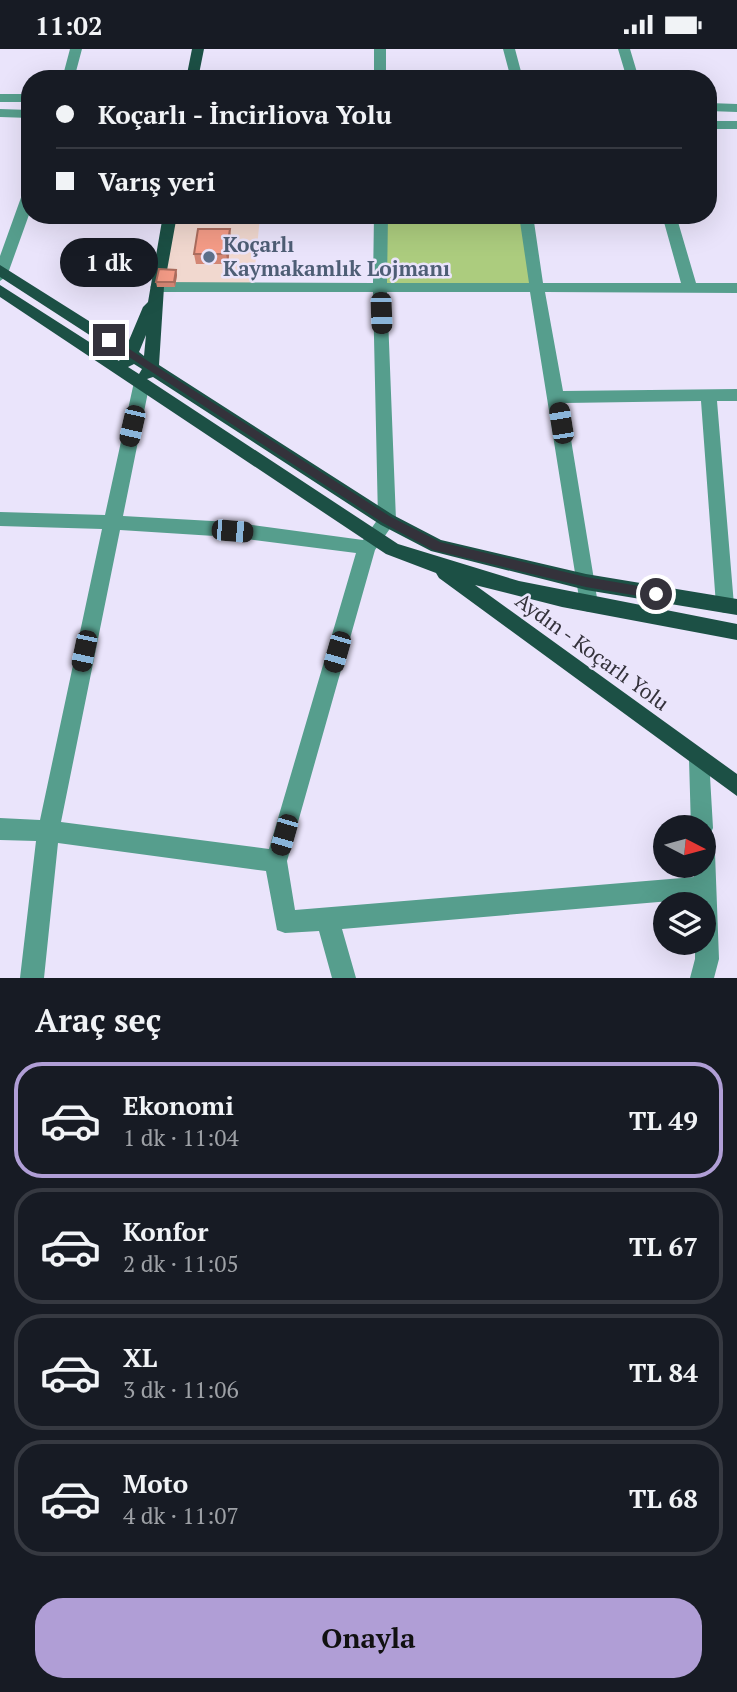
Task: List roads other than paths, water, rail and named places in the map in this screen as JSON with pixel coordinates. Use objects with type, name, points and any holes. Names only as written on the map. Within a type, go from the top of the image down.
[{"type":"main road","points":[[194,70],[198,49]]},
{"type":"main road","points":[[146,375],[169,224]]},
{"type":"main road","points":[[0,270],[131,354],[146,375],[371,543],[437,567],[589,604],[737,632]]},
{"type":"main road","points":[[123,370],[158,288]]},
{"type":"main road","points":[[0,291],[123,370],[146,375],[387,520],[437,546],[586,582],[731,606]]},
{"type":"main road","points":[[437,546],[437,567]]},
{"type":"main road","name":"Aydın - Koçarlı Yolu","points":[[437,567],[737,786]]},
{"type":"street","points":[[70,70],[76,49]]},
{"type":"street","points":[[380,49],[380,70]]},
{"type":"street","points":[[509,49],[515,70]]},
{"type":"street","points":[[624,49],[630,70]]},
{"type":"street","points":[[0,98],[21,98]]},
{"type":"street","points":[[717,107],[737,108]]},
{"type":"street","points":[[0,113],[21,114]]},
{"type":"street","points":[[717,125],[737,125]]},
{"type":"street","points":[[0,277],[0,270],[21,215]]},
{"type":"street","points":[[381,224],[380,287],[387,520],[371,543],[276,861],[285,922],[327,921],[705,887]]},
{"type":"street","points":[[527,224],[589,604]]},
{"type":"street","points":[[672,224],[691,288]]},
{"type":"street","points":[[158,288],[737,288]]},
{"type":"street","points":[[32,978],[48,831],[111,522],[146,375]]},
{"type":"street","points":[[709,395],[731,606]]},
{"type":"street","points":[[557,397],[737,395]]},
{"type":"street","points":[[0,519],[111,522],[371,543]]},
{"type":"street","points":[[699,759],[701,815]]},
{"type":"street","points":[[0,829],[48,831],[276,861]]},
{"type":"street","points":[[705,879],[707,977]]},
{"type":"street","points":[[327,921],[344,978]]},
{"type":"place","name":"Koçarlı Kaymakamlık Lojmanı","points":[[209,257]]}]
